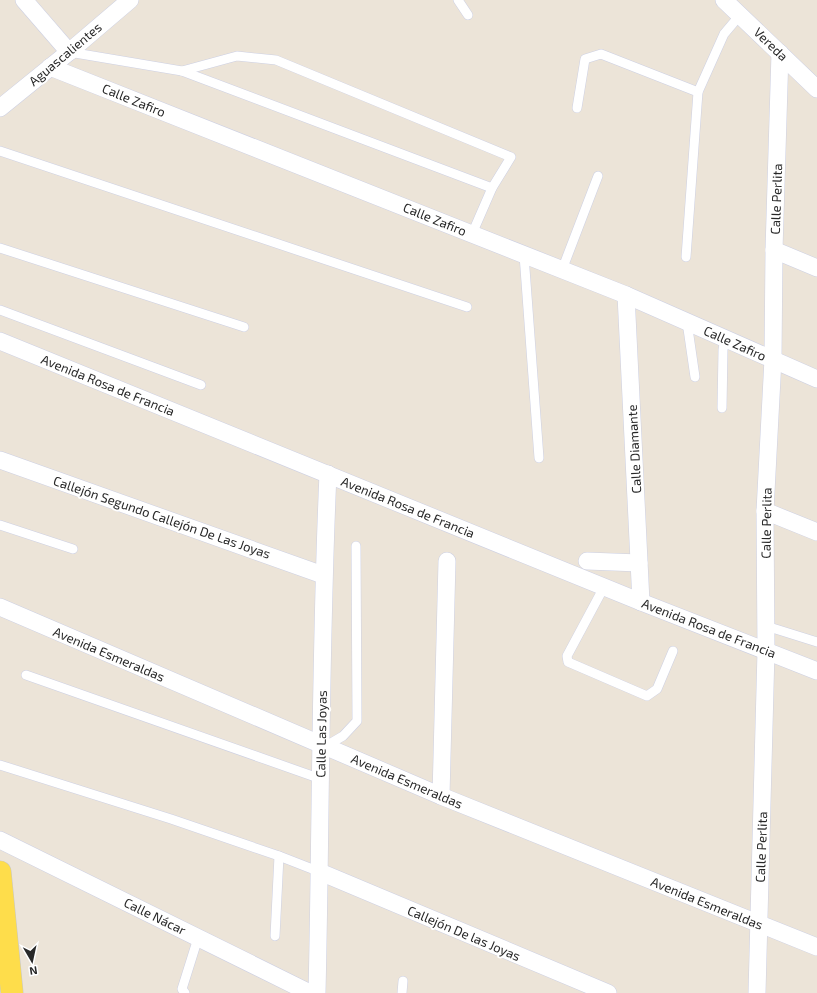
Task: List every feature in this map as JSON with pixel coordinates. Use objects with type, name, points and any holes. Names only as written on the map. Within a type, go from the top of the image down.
[{"type":"main road","points":[[0,872],[12,993]]},
{"type":"street","points":[[24,0],[69,52]]},
{"type":"street","name":"Aguascalientes","points":[[0,108],[130,0]]},
{"type":"street","name":"Vereda","points":[[724,0],[817,89]]},
{"type":"street","name":"Calle Perlita","points":[[757,993],[766,651],[765,511],[773,359],[774,250],[780,53]]},
{"type":"street","name":"Calle Zafiro","points":[[50,67],[626,295],[817,379]]},
{"type":"street","points":[[774,250],[817,268]]},
{"type":"street","name":"Calle Diamante","points":[[626,295],[641,602]]},
{"type":"street","name":"Avenida Rosa de Francia","points":[[0,341],[641,602],[817,671]]},
{"type":"street","name":"Callejón Segundo Callejón De Las Joyas","points":[[0,460],[324,575]]},
{"type":"street","name":"Calle Las Joyas","points":[[317,993],[321,779],[324,745],[324,575],[328,474]]},
{"type":"street","points":[[765,511],[817,532]]},
{"type":"street","points":[[441,796],[447,561]]},
{"type":"street","points":[[587,561],[639,563]]},
{"type":"street","name":"Avenida Esmeraldas","points":[[0,608],[441,796],[817,947]]},
{"type":"street","name":"Calle Nácar","points":[[0,840],[310,993]]},
{"type":"street","name":"Callejón De las Joyas","points":[[320,872],[608,993]]},
{"type":"lane","points":[[458,0],[468,15]]},
{"type":"lane","points":[[686,257],[698,92],[724,34],[740,15]]},
{"type":"lane","points":[[69,52],[182,71],[492,188]]},
{"type":"lane","points":[[577,108],[585,60],[601,54],[698,92]]},
{"type":"lane","points":[[182,71],[237,56],[276,60],[510,157],[492,188],[472,234]]},
{"type":"lane","points":[[0,150],[467,307]]},
{"type":"lane","points":[[562,270],[598,176]]},
{"type":"lane","points":[[0,248],[244,327]]},
{"type":"lane","points":[[524,255],[539,458]]},
{"type":"lane","points":[[0,310],[201,385]]},
{"type":"lane","points":[[687,322],[695,377]]},
{"type":"lane","points":[[722,408],[723,350],[725,338]]},
{"type":"lane","points":[[0,525],[73,549]]},
{"type":"lane","points":[[324,745],[343,736],[357,721],[356,546]]},
{"type":"lane","points":[[604,587],[567,656],[568,662],[647,696],[657,688],[673,651]]},
{"type":"lane","points":[[766,626],[817,642]]},
{"type":"lane","points":[[26,675],[321,779]]},
{"type":"lane","points":[[0,765],[163,816],[279,856],[320,872]]},
{"type":"lane","points":[[275,936],[279,856]]},
{"type":"lane","points":[[185,993],[182,990],[198,938]]},
{"type":"lane","points":[[402,993],[403,981]]}]
